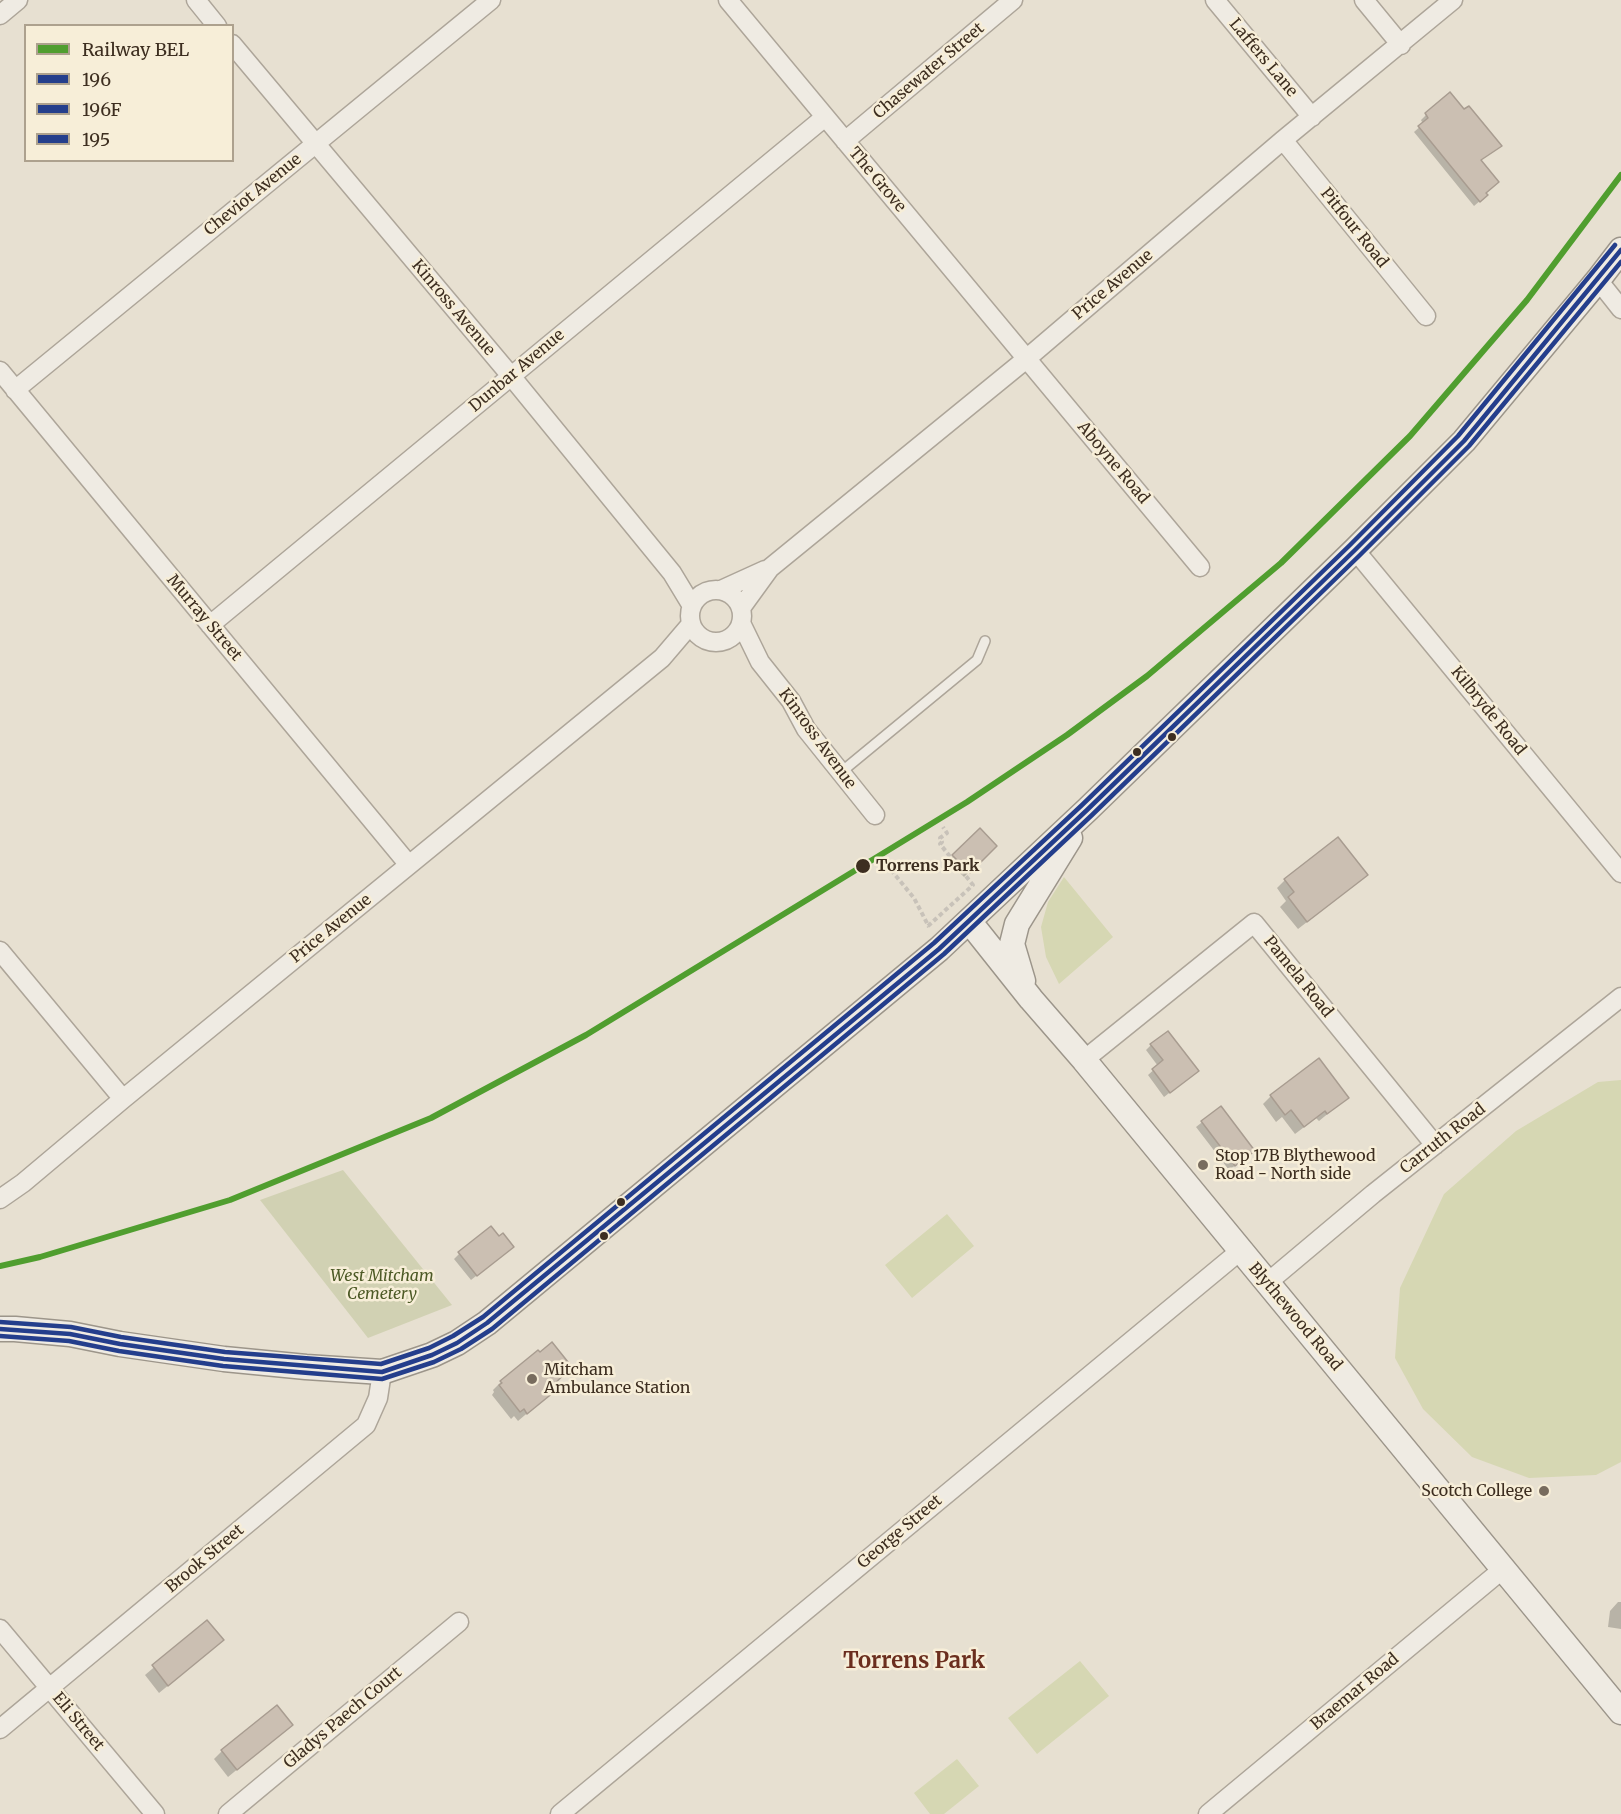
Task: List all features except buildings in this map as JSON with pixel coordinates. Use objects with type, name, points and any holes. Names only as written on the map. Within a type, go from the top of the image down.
[{"type":"main road","points":[[0,1329],[70,1334],[120,1344],[224,1359],[382,1372],[432,1355],[457,1343],[486,1323],[939,949],[969,921],[1087,810],[1464,441],[1621,250]]},
{"type":"main road","points":[[1030,999],[1018,971],[1012,944],[1017,924],[1087,810]]},
{"type":"main road","name":"Blythewood Road","points":[[969,921],[1030,999],[1084,1060],[1621,1712]]},
{"type":"street","points":[[0,15],[18,0]]},
{"type":"street","points":[[196,0],[215,24]]},
{"type":"street","name":"Cheviot Avenue","points":[[15,390],[491,0]]},
{"type":"street","name":"The Grove","points":[[728,0],[1025,360]]},
{"type":"street","name":"Chasewater Street","points":[[845,141],[1013,0]]},
{"type":"street","name":"Laffers Lane","points":[[1215,0],[1312,117]]},
{"type":"street","points":[[1364,0],[1401,45]]},
{"type":"street","name":"Price Avenue","points":[[721,590],[770,568],[1025,360],[1283,140],[1453,0]]},
{"type":"street","name":"Kinross Avenue","points":[[234,46],[511,376],[672,573],[695,608]]},
{"type":"street","name":"Dunbar Avenue","points":[[210,626],[825,117]]},
{"type":"street","name":"Pitfour Road","points":[[1283,140],[1426,316]]},
{"type":"street","points":[[1598,280],[1621,309]]},
{"type":"street","name":"Aboyne Road","points":[[1025,360],[1200,567]]},
{"type":"street","name":"Murray Street","points":[[0,371],[409,865]]},
{"type":"street","name":"Kilbryde Road","points":[[1355,550],[1621,873]]},
{"type":"street","name":"Price Avenue","points":[[741,616],[770,568]]},
{"type":"street","points":[[712,590],[721,590],[735,598],[741,616],[734,636],[722,642],[703,640],[696,634],[695,608],[712,590]]},
{"type":"street","name":"Price Avenue","points":[[662,658],[695,608]]},
{"type":"street","name":"Kinross Avenue","points":[[741,616],[760,663]]},
{"type":"street","name":"Price Avenue","points":[[0,1199],[23,1183],[662,658],[703,640]]},
{"type":"street","name":"Kinross Avenue","points":[[722,642],[739,649],[760,663],[791,701],[806,729],[875,815]]},
{"type":"street","name":"Pamela Road","points":[[1084,1060],[1254,923],[1435,1145]]},
{"type":"street","points":[[0,951],[123,1099]]},
{"type":"street","name":"Carruth Road","points":[[1267,1283],[1621,997]]},
{"type":"street","name":"George Street","points":[[560,1814],[1240,1251]]},
{"type":"street","name":"Brook Street","points":[[0,1729],[366,1425],[378,1398],[382,1372]]},
{"type":"street","name":"Braemar Road","points":[[1208,1814],[1503,1569]]},
{"type":"street","name":"Gladys Paech Court","points":[[228,1814],[459,1622]]},
{"type":"street","name":"Eli Street","points":[[0,1629],[155,1814]]},
{"type":"lane","points":[[840,773],[977,660],[985,641]]},
{"type":"path","points":[[928,926],[973,885],[940,844],[942,842],[940,838],[947,833],[943,827]]},
{"type":"path","points":[[891,870],[914,898],[939,949]]},
{"type":"green space","points":[[1064,877],[1113,937],[1059,984],[1046,957],[1041,927],[1048,902]]},
{"type":"green space","name":"Scotch College","points":[[1621,1080],[1621,1462],[1596,1475],[1529,1478],[1472,1457],[1423,1409],[1395,1358],[1400,1288],[1444,1194],[1516,1131],[1598,1082]]},
{"type":"green space","name":"West Mitcham Cemetery","points":[[343,1170],[452,1305],[368,1338],[260,1200]]},
{"type":"green space","points":[[947,1214],[974,1246],[912,1298],[885,1265]]},
{"type":"green space","points":[[1080,1661],[1109,1696],[1037,1754],[1008,1718]]},
{"type":"green space","points":[[957,1759],[979,1786],[944,1814],[930,1814],[914,1793]]},
{"type":"rail line","name":"BEL","points":[[0,1266],[40,1257],[230,1200],[431,1118],[586,1035],[967,802],[1067,735],[1147,676],[1281,563],[1410,436],[1527,300],[1621,175]]},
{"type":"transit line","name":"195","points":[[0,1322],[71,1327],[121,1337],[225,1352],[381,1364],[429,1348],[483,1317],[934,943],[1082,805],[1350,545],[1458,436],[1615,245]]},
{"type":"transit line","name":"196","points":[[0,1329],[70,1334],[120,1344],[224,1359],[382,1372],[432,1355],[457,1343],[487,1323],[939,949],[1087,810],[1464,441],[1621,250]]},
{"type":"transit line","name":"196F","points":[[0,1336],[69,1341],[119,1351],[223,1366],[382,1379],[434,1362],[461,1349],[492,1329],[944,954],[1092,815],[1469,446],[1621,262]]},
{"type":"place","name":"Torrens Park","points":[[863,866]]},
{"type":"place","name":"Stop 17B Blythewood Road - North side","points":[[1203,1165]]},
{"type":"place","name":"Mitcham Ambulance Station","points":[[532,1379]]},
{"type":"place","name":"Scotch College","points":[[1544,1491]]},
{"type":"district","name":"Torrens Park","points":[[914,1662]]}]
